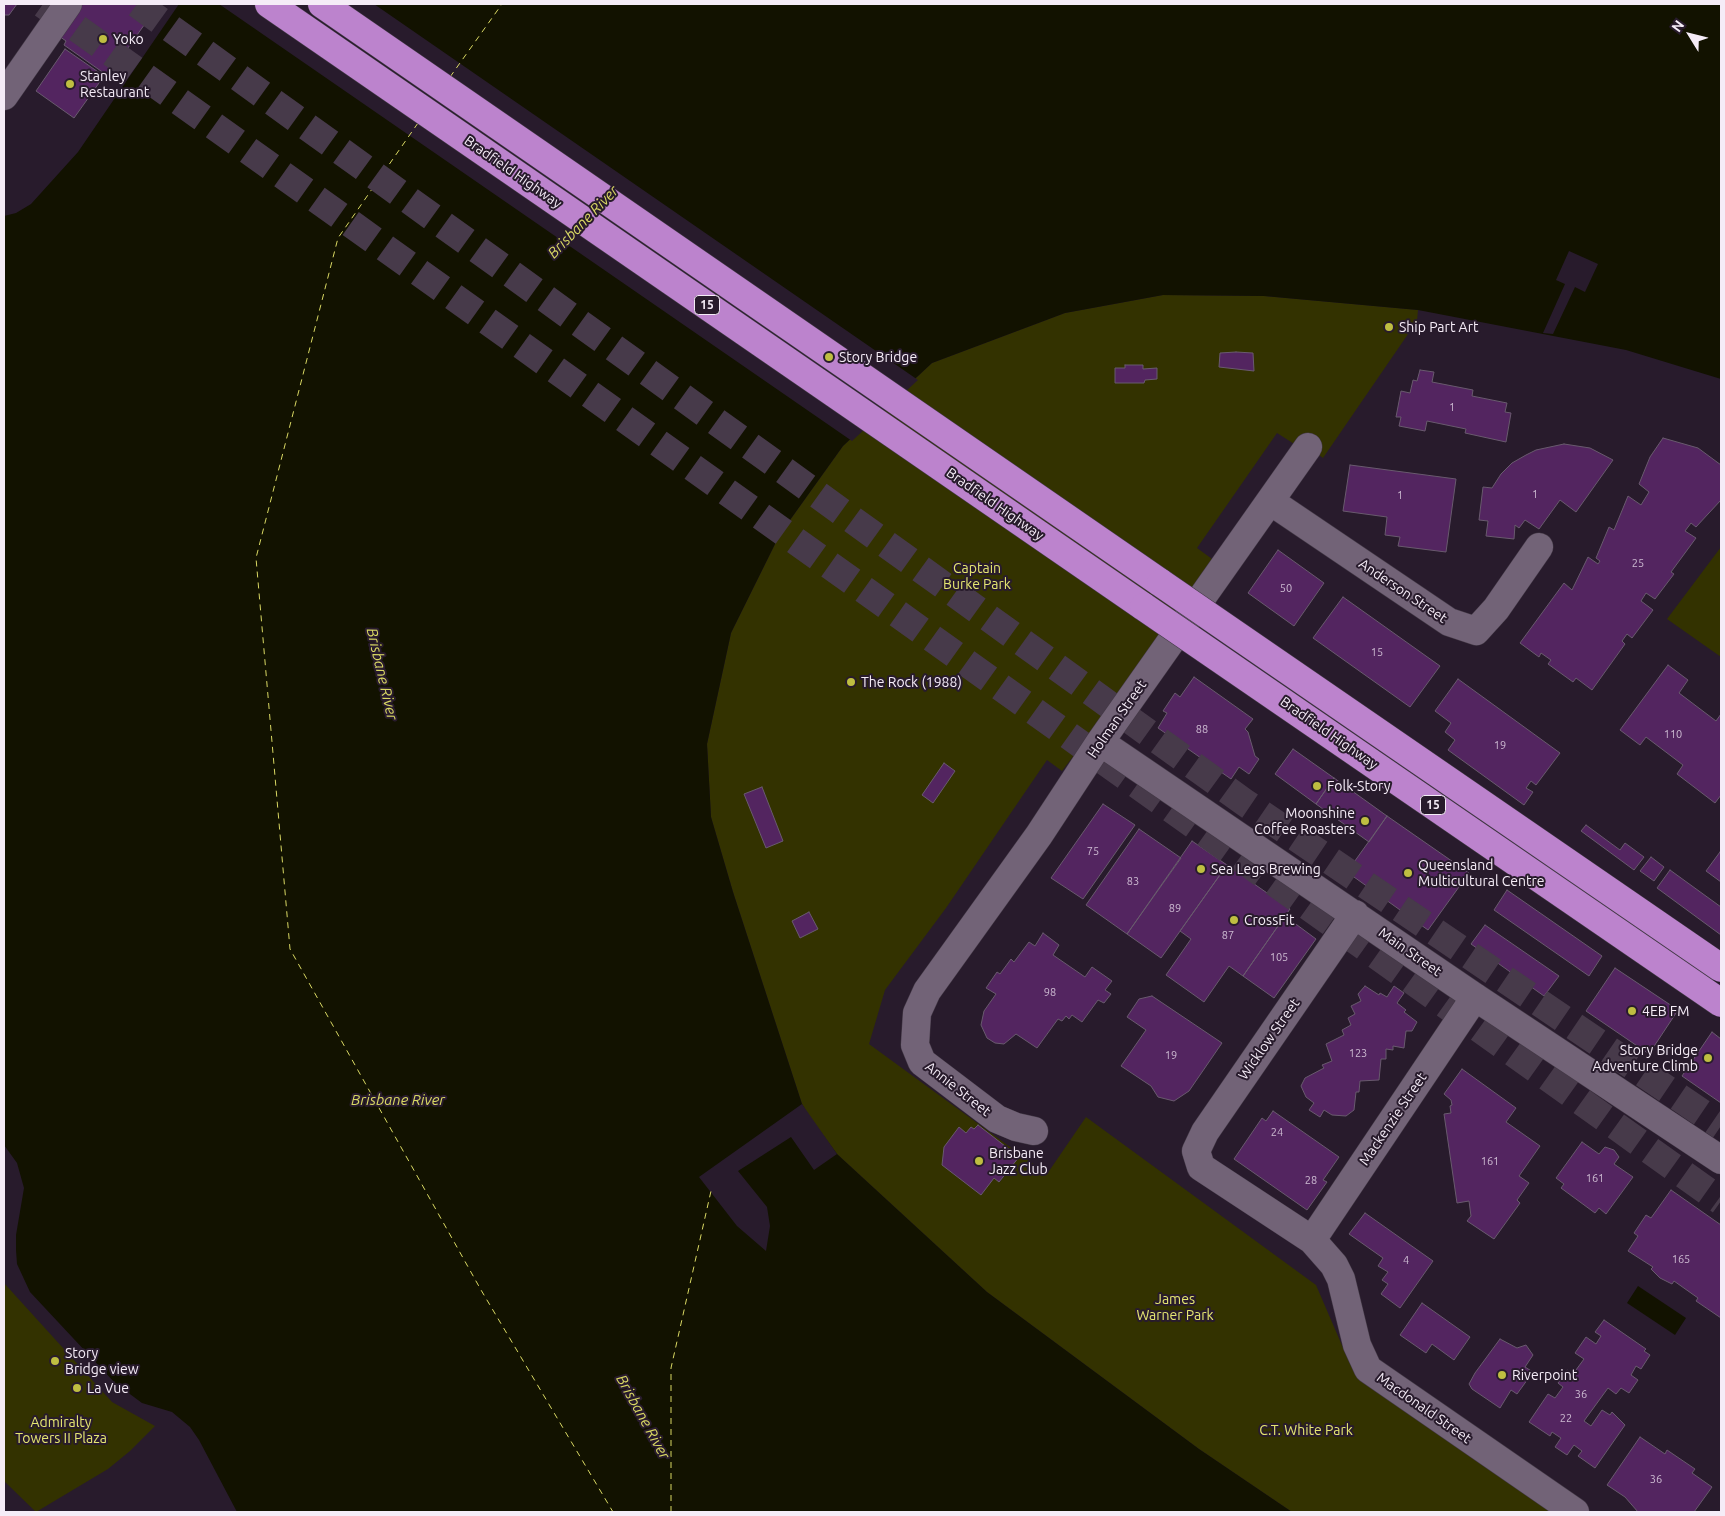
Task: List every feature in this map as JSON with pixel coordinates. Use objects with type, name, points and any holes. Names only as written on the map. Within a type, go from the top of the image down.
[{"type":"highway","name":"Bradfield Highway","points":[[269,4],[1721,1003]]},
{"type":"highway","name":"Bradfield Highway","points":[[322,4],[1721,968]]},
{"type":"street","points":[[8,91],[68,4]]},
{"type":"street","name":"Holman Street","points":[[927,991],[1039,835],[1100,742],[1308,447]]},
{"type":"street","name":"Anderson Street","points":[[1270,501],[1449,622],[1476,631],[1496,609],[1539,546]]},
{"type":"street","name":"Main Street","points":[[1100,742],[1475,997],[1721,1160]]},
{"type":"street","name":"Wicklow Street","points":[[1312,1240],[1201,1167],[1196,1151],[1205,1132],[1355,914]]},
{"type":"street","name":"Annie Street","points":[[927,991],[917,1013],[915,1044],[922,1062],[997,1119],[1016,1127],[1034,1130]]},
{"type":"street","name":"Mackenzie Street","points":[[1312,1240],[1475,997]]},
{"type":"street","name":"Macdonald Street","points":[[1312,1240],[1334,1265],[1341,1279],[1357,1344],[1368,1369],[1574,1512]]},
{"type":"green space","name":"Captain Burke Park","points":[[1163,295],[1264,296],[1418,310],[1417,321],[1323,458],[1308,447],[1299,447],[1277,433],[1197,548],[1219,564],[1062,771],[1047,760],[946,908],[885,990],[869,1044],[1047,1174],[1086,1117],[1316,1285],[1350,1364],[1363,1380],[1554,1512],[1292,1512],[1199,1449],[987,1292],[837,1154],[802,1104],[733,892],[711,817],[707,744],[731,633],[780,534],[843,446],[932,363],[1065,313]],"holes":[[[978,1125],[1019,1157],[1000,1182],[994,1178],[981,1195],[942,1165],[944,1147],[959,1128],[966,1133],[971,1127],[974,1129]]]},
{"type":"green space","points":[[1721,547],[1721,657],[1667,619]]},
{"type":"green space","name":"Admiralty Towers II Plaza","points":[[4,1283],[112,1402],[155,1426],[130,1451],[108,1469],[36,1512],[4,1481]]},
{"type":"water","name":"Brisbane River","points":[[179,4],[1721,4],[1721,379],[1626,350],[1418,310],[1264,296],[1163,295],[1065,313],[932,363],[843,446],[780,534],[731,633],[707,744],[711,817],[733,892],[802,1104],[809,1116],[837,1154],[987,1292],[1199,1449],[1292,1512],[237,1512],[199,1440],[190,1427],[172,1412],[142,1403],[115,1383],[30,1292],[17,1264],[16,1250],[16,1235],[24,1188],[17,1163],[4,1145],[4,216],[16,213],[31,204],[78,152]]},
{"type":"water","points":[[1638,1286],[1686,1318],[1675,1335],[1627,1303]]},
{"type":"pier","name":"Story Bridge","points":[[219,4],[374,4],[918,380],[852,441]]},
{"type":"pier","points":[[1569,251],[1598,264],[1585,292],[1575,287],[1553,334],[1543,333],[1565,284],[1556,280]]},
{"type":"pier","points":[[802,1104],[837,1154],[814,1170],[791,1137],[738,1171],[767,1207],[770,1226],[766,1251],[737,1226],[699,1177]]},
{"type":"building","points":[[4,4],[17,4],[9,15],[4,15]]},
{"type":"building","points":[[82,4],[159,4],[108,76],[64,45],[66,41],[59,36]]},
{"type":"building","name":"Stanley Restaurant","points":[[65,49],[104,76],[74,118],[36,91]]},
{"type":"building","points":[[1220,353],[1253,353],[1254,371],[1219,367]]},
{"type":"building","points":[[1125,365],[1143,365],[1143,369],[1157,368],[1157,379],[1145,380],[1144,383],[1115,383],[1115,368],[1125,368]]},
{"type":"building","points":[[1420,370],[1434,372],[1432,382],[1473,390],[1472,396],[1507,403],[1505,412],[1511,413],[1506,442],[1465,433],[1466,429],[1427,421],[1425,431],[1399,426],[1401,417],[1396,417],[1401,391],[1410,393],[1413,380],[1417,381]]},
{"type":"building","points":[[1663,438],[1698,448],[1721,465],[1721,500],[1696,527],[1691,523],[1685,531],[1696,538],[1671,572],[1674,574],[1655,599],[1646,593],[1641,601],[1653,610],[1632,638],[1627,634],[1622,641],[1625,644],[1592,690],[1576,678],[1573,682],[1548,664],[1551,660],[1541,653],[1539,657],[1520,643],[1564,583],[1572,590],[1588,557],[1598,564],[1600,561],[1596,558],[1609,527],[1614,530],[1628,496],[1641,505],[1649,492],[1639,484],[1650,457]]},
{"type":"building","points":[[1564,444],[1590,448],[1613,460],[1576,512],[1560,500],[1539,529],[1525,520],[1519,528],[1515,525],[1514,539],[1486,536],[1488,521],[1479,520],[1483,487],[1492,488],[1501,474],[1512,463],[1526,455],[1536,450]]},
{"type":"building","points":[[1350,465],[1456,479],[1446,552],[1398,546],[1400,537],[1385,535],[1387,517],[1343,511]]},
{"type":"building","points":[[1278,550],[1324,583],[1294,626],[1248,593]]},
{"type":"building","points":[[1343,597],[1440,666],[1410,707],[1313,638]]},
{"type":"building","points":[[1668,665],[1688,680],[1679,693],[1716,721],[1721,714],[1721,795],[1715,803],[1677,774],[1683,765],[1646,737],[1640,745],[1620,730]]},
{"type":"building","points":[[1194,677],[1253,719],[1245,729],[1248,732],[1255,756],[1259,759],[1249,774],[1239,767],[1231,779],[1158,728],[1167,713],[1163,711],[1175,693],[1180,697]]},
{"type":"building","points":[[1458,679],[1560,753],[1536,785],[1531,781],[1526,788],[1533,792],[1524,805],[1448,750],[1455,740],[1445,732],[1451,723],[1435,711]]},
{"type":"building","points":[[1293,749],[1334,778],[1316,804],[1275,774]]},
{"type":"building","points":[[944,763],[955,771],[933,803],[922,795]]},
{"type":"building","points":[[1334,778],[1387,816],[1369,842],[1316,804]]},
{"type":"building","points":[[762,787],[783,841],[766,848],[744,794]]},
{"type":"building","points":[[1103,804],[1135,825],[1083,899],[1051,878]]},
{"type":"building","name":"Queensland Multicultural Centre","points":[[1387,816],[1469,873],[1428,930],[1347,872]]},
{"type":"building","points":[[1586,825],[1620,850],[1625,843],[1644,857],[1634,870],[1581,831]]},
{"type":"building","points":[[1139,829],[1181,858],[1127,934],[1086,905]]},
{"type":"building","points":[[1192,841],[1227,865],[1161,958],[1127,934]]},
{"type":"building","points":[[1721,853],[1721,882],[1706,871]]},
{"type":"building","points":[[1651,857],[1664,867],[1654,881],[1640,871]]},
{"type":"building","points":[[1227,865],[1290,909],[1243,976],[1229,966],[1204,1002],[1166,975],[1191,939],[1180,931]]},
{"type":"building","points":[[1670,870],[1721,907],[1721,935],[1657,888]]},
{"type":"building","points":[[1507,890],[1602,956],[1589,976],[1494,910]]},
{"type":"building","points":[[809,912],[818,929],[800,938],[792,921]]},
{"type":"building","points":[[1285,916],[1316,939],[1274,998],[1243,976]]},
{"type":"building","points":[[1485,925],[1559,976],[1544,996],[1471,944]]},
{"type":"building","points":[[1043,933],[1059,945],[1053,955],[1085,977],[1092,967],[1112,981],[1105,990],[1111,994],[1104,1003],[1098,1000],[1082,1022],[1072,1015],[1069,1019],[1066,1016],[1062,1021],[1058,1019],[1037,1048],[1016,1034],[1004,1044],[995,1043],[987,1038],[981,1025],[984,1011],[996,994],[986,988],[997,972],[1000,974],[1011,959],[1014,962],[1029,942],[1035,946]]},
{"type":"building","name":"4EB FM","points":[[1615,968],[1678,1010],[1649,1054],[1586,1011]]},
{"type":"building","points":[[1365,986],[1379,995],[1380,993],[1387,997],[1394,986],[1404,993],[1397,1003],[1406,1010],[1404,1012],[1417,1022],[1412,1031],[1406,1031],[1404,1048],[1393,1046],[1393,1050],[1386,1049],[1386,1059],[1381,1059],[1379,1080],[1360,1081],[1359,1092],[1356,1092],[1354,1110],[1346,1116],[1332,1115],[1324,1110],[1320,1117],[1309,1110],[1314,1103],[1306,1097],[1301,1086],[1305,1078],[1324,1068],[1322,1065],[1332,1061],[1326,1044],[1344,1035],[1342,1030],[1351,1025],[1348,1018],[1355,1014],[1351,1006],[1361,1001],[1358,994]]},
{"type":"building","points":[[1152,996],[1222,1043],[1189,1091],[1174,1101],[1158,1097],[1151,1086],[1121,1066],[1146,1030],[1127,1017],[1139,999]]},
{"type":"building","name":"Story Bridge Adventure Climb","points":[[1712,1032],[1721,1039],[1721,1103],[1682,1076]]},
{"type":"building","points":[[1462,1069],[1516,1108],[1506,1122],[1540,1146],[1519,1176],[1529,1183],[1517,1200],[1520,1203],[1494,1239],[1467,1221],[1471,1216],[1469,1201],[1457,1203],[1444,1114],[1451,1113],[1450,1106],[1452,1105],[1451,1100],[1444,1094]]},
{"type":"building","points":[[1273,1111],[1339,1157],[1323,1180],[1327,1182],[1307,1210],[1234,1159],[1262,1118],[1266,1121]]},
{"type":"building","name":"Brisbane Jazz Club","points":[[978,1125],[1019,1157],[999,1182],[994,1178],[981,1195],[942,1165],[944,1147],[959,1127],[966,1133],[971,1127],[974,1129]]},
{"type":"building","points":[[1582,1142],[1599,1154],[1605,1147],[1614,1150],[1619,1157],[1614,1164],[1633,1177],[1606,1214],[1599,1208],[1595,1213],[1561,1188],[1564,1184],[1556,1178]]},
{"type":"building","points":[[1671,1190],[1721,1225],[1721,1318],[1696,1301],[1698,1298],[1674,1281],[1672,1284],[1660,1278],[1651,1269],[1653,1267],[1628,1251],[1638,1236],[1634,1233],[1646,1215],[1651,1218]]},
{"type":"building","points":[[1365,1213],[1433,1261],[1400,1308],[1381,1294],[1388,1284],[1382,1280],[1388,1272],[1378,1266],[1383,1258],[1349,1234]]},
{"type":"building","points":[[1422,1303],[1470,1337],[1454,1360],[1432,1344],[1426,1353],[1400,1335]]},
{"type":"building","points":[[1604,1320],[1646,1349],[1644,1351],[1650,1355],[1641,1369],[1636,1366],[1631,1375],[1638,1380],[1629,1393],[1621,1388],[1616,1394],[1608,1388],[1584,1421],[1591,1426],[1602,1410],[1610,1415],[1612,1412],[1625,1425],[1595,1468],[1578,1456],[1582,1451],[1574,1445],[1567,1455],[1555,1447],[1561,1438],[1552,1432],[1550,1436],[1529,1422],[1548,1394],[1555,1398],[1563,1387],[1558,1383],[1567,1370],[1573,1374],[1584,1359],[1575,1353],[1586,1337],[1596,1344],[1601,1336],[1595,1332]]},
{"type":"building","name":"Riverpoint","points":[[1500,1339],[1517,1348],[1526,1345],[1533,1355],[1525,1367],[1533,1372],[1517,1394],[1511,1390],[1500,1408],[1472,1389],[1469,1384]]},
{"type":"building","points":[[1640,1437],[1665,1454],[1667,1450],[1695,1469],[1692,1473],[1712,1487],[1694,1512],[1638,1512],[1625,1497],[1607,1485]]},
{"type":"ferry route","points":[[450,77],[502,4]]},
{"type":"ferry route","points":[[418,123],[338,238],[256,558],[290,949],[481,1290],[613,1512]]},
{"type":"ferry route","points":[[671,1512],[671,1368],[711,1191]]},
{"type":"tunnel","points":[[43,4],[1721,1201]]},
{"type":"tunnel","points":[[137,4],[1244,802],[1721,1126]]},
{"type":"place","name":"Yoko","points":[[103,39]]},
{"type":"place","name":"Stanley Restaurant","points":[[70,84]]},
{"type":"place","name":"Ship Part Art","points":[[1389,327]]},
{"type":"place","name":"Story Bridge","points":[[829,357]]},
{"type":"place","name":"The Rock (1988)","points":[[851,682]]},
{"type":"place","name":"Folk-Story","points":[[1317,786]]},
{"type":"place","name":"Moonshine Coffee Roasters","points":[[1365,821]]},
{"type":"place","name":"Sea Legs Brewing","points":[[1201,869]]},
{"type":"place","name":"Queensland Multicultural Centre","points":[[1408,873]]},
{"type":"place","name":"CrossFit","points":[[1234,920]]},
{"type":"place","name":"4EB FM","points":[[1632,1011]]},
{"type":"place","name":"Story Bridge Adventure Climb","points":[[1708,1058]]},
{"type":"place","name":"Brisbane Jazz Club","points":[[979,1161]]},
{"type":"place","name":"Story Bridge view","points":[[55,1361]]},
{"type":"place","name":"Riverpoint","points":[[1502,1375]]},
{"type":"place","name":"La Vue","points":[[77,1388]]},
{"type":"park label","name":"James Warner Park","points":[[1175,1308]]},
{"type":"park label","name":"C.T. White Park","points":[[1306,1430]]}]
